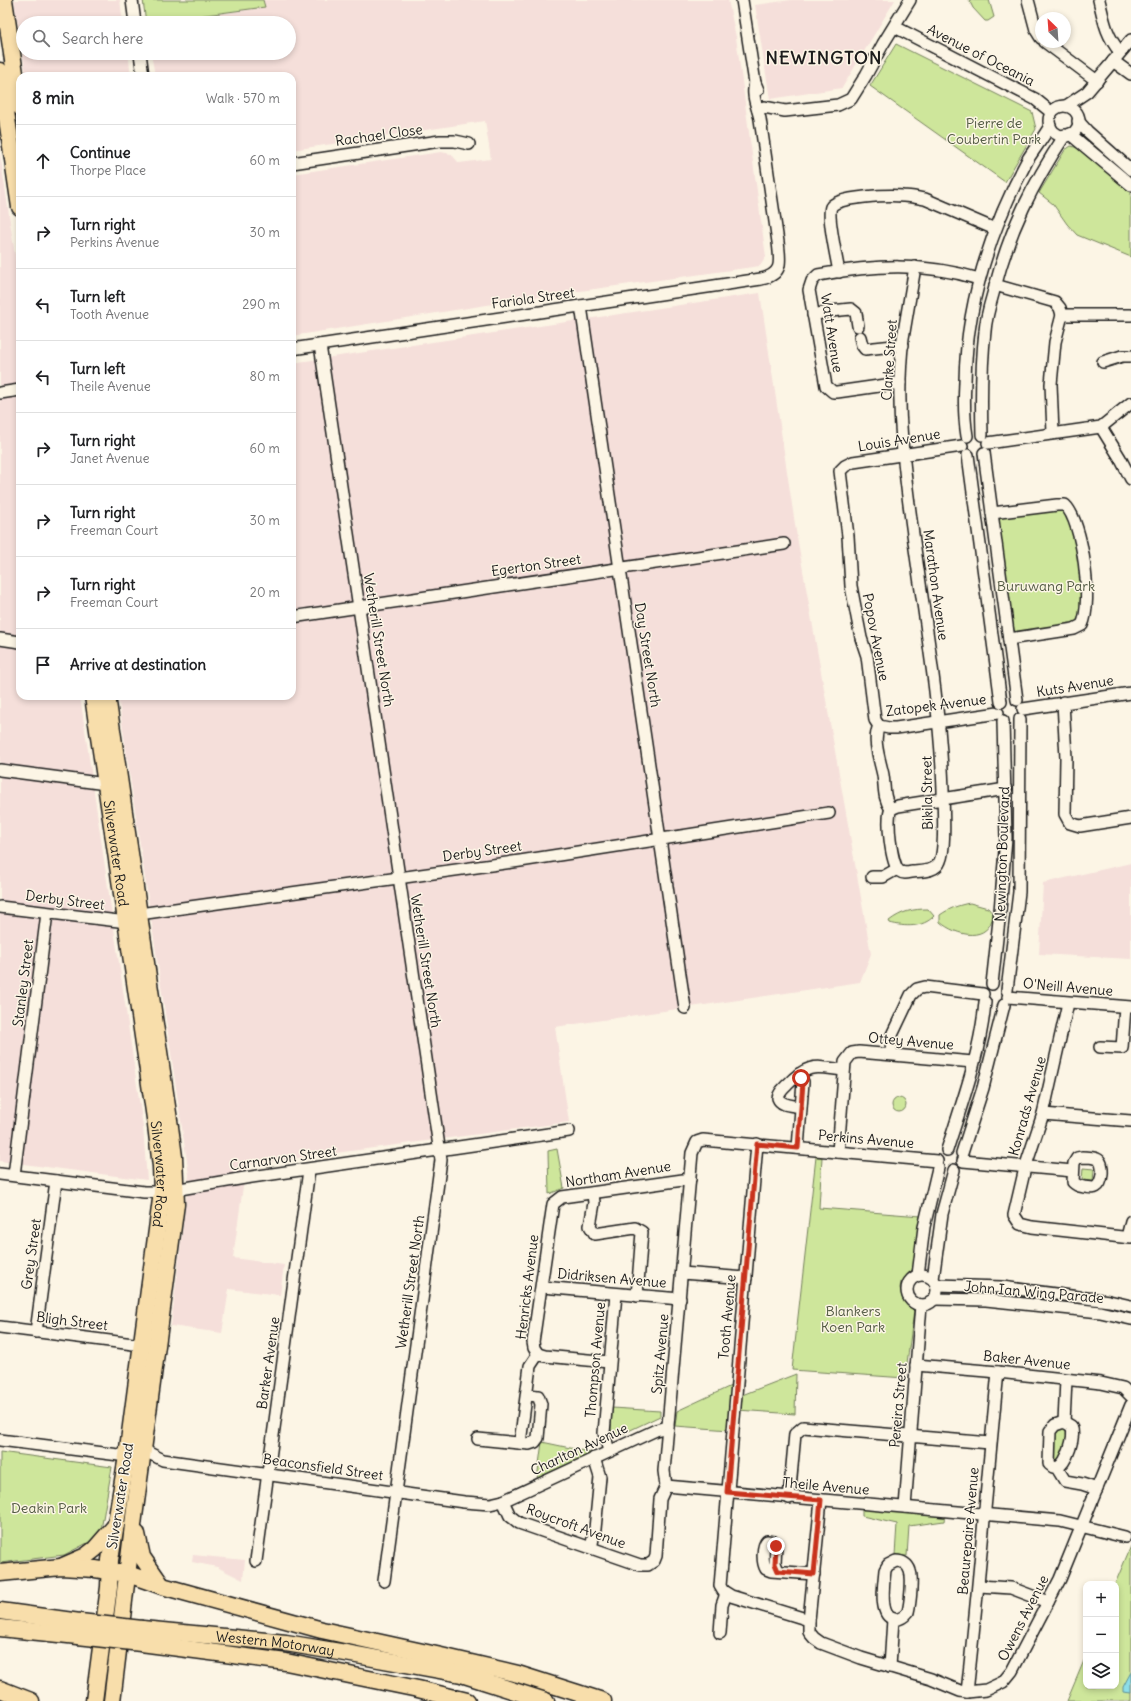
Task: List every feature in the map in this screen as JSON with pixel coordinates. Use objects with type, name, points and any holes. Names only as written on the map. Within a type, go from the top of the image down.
[{"type":"highway","points":[[4,0],[16,80]]},
{"type":"highway","points":[[0,71],[4,124],[16,186]]},
{"type":"highway","name":"Silverwater Road","points":[[94,700],[106,784],[133,918],[172,1142],[169,1191],[141,1346],[127,1456],[109,1572],[106,1610],[94,1701]]},
{"type":"highway","name":"Silverwater Road","points":[[107,700],[133,918]]},
{"type":"highway","name":"Silverwater Road","points":[[112,1701],[134,1517],[174,1216],[169,1191]]},
{"type":"highway","points":[[134,1517],[140,1552],[147,1566],[162,1586]]},
{"type":"highway","points":[[62,1567],[86,1556],[95,1549],[116,1524]]},
{"type":"highway","points":[[0,1573],[62,1567],[128,1574],[162,1586],[322,1630],[518,1674],[603,1701]]},
{"type":"highway","name":"Western Motorway","points":[[0,1611],[79,1629]]},
{"type":"highway","name":"Western Motorway","points":[[0,1628],[79,1629],[142,1636],[286,1643],[461,1674],[546,1701]]},
{"type":"highway","name":"Western Motorway","points":[[142,1636],[286,1662],[418,1689],[467,1701]]},
{"type":"highway","points":[[0,1689],[31,1701]]},
{"type":"street","points":[[132,0],[134,16]]},
{"type":"street","points":[[742,0],[755,83],[764,109]]},
{"type":"street","points":[[755,83],[753,88],[755,103],[764,109],[785,111],[838,105],[851,99],[910,0]]},
{"type":"street","points":[[1028,0],[1035,26]]},
{"type":"street","points":[[1099,0],[1107,32],[1110,39],[1120,52]]},
{"type":"street","name":"Avenue of Oceania","points":[[895,27],[1035,99],[1052,112]]},
{"type":"street","points":[[1066,106],[1087,92],[1131,40]]},
{"type":"street","points":[[1054,48],[1097,81]]},
{"type":"street","points":[[141,60],[142,72]]},
{"type":"street","points":[[1113,61],[1131,74]]},
{"type":"street","points":[[1017,700],[1009,699],[1001,712],[1015,722],[1022,714],[1022,705],[1017,700],[992,513],[981,401],[982,357],[985,330],[1002,258],[1022,207],[1049,160],[1067,135],[1076,129],[1087,92]]},
{"type":"street","points":[[1131,170],[1087,131],[1073,110],[1066,106],[1060,106],[1052,112],[1049,119],[1050,126],[1056,133],[1067,135],[1131,185]]},
{"type":"street","name":"Fariola Street","points":[[296,348],[761,279],[772,276],[776,273],[780,262],[764,109]]},
{"type":"street","name":"Newington Boulevard","points":[[992,984],[1006,838],[1006,790],[1001,712],[966,446],[964,395],[965,360],[969,324],[979,280],[995,229],[1029,158],[1050,126]]},
{"type":"street","name":"Rachael Close","points":[[296,162],[440,141],[455,141],[470,144]]},
{"type":"street","points":[[979,280],[964,275],[915,267],[890,266],[839,272],[830,217],[832,207],[844,200],[891,196],[915,197],[995,229]]},
{"type":"street","name":"Clarke Street","points":[[904,455],[900,383],[903,345],[915,267]]},
{"type":"street","name":"Watt Avenue","points":[[839,272],[818,275],[812,281],[809,290],[824,382],[829,389],[837,392],[900,383]]},
{"type":"street","points":[[995,285],[1055,302],[1060,308],[1062,315],[1055,342],[1051,384],[1053,433]]},
{"type":"street","name":"Day Street North","points":[[581,306],[685,1008]]},
{"type":"street","points":[[814,315],[850,309],[856,313],[862,345],[865,349],[903,345]]},
{"type":"street","points":[[1062,315],[1131,315]]},
{"type":"street","name":"Wetherill Street North","points":[[320,345],[440,1151],[439,1172],[384,1581]]},
{"type":"street","points":[[1103,362],[1122,356],[1131,356]]},
{"type":"street","points":[[0,393],[16,391]]},
{"type":"street","points":[[985,444],[974,433],[966,446],[977,457],[985,444],[1101,427],[1131,403]]},
{"type":"street","points":[[1101,427],[1131,479]]},
{"type":"street","name":"Louis Avenue","points":[[842,468],[853,462],[966,446]]},
{"type":"street","name":"Marathon Avenue","points":[[904,455],[939,720]]},
{"type":"street","name":"Popov Avenue","points":[[842,468],[840,477],[848,536],[851,586],[861,638],[867,656],[875,720],[878,726],[876,738],[883,778],[883,788],[890,809]]},
{"type":"street","points":[[992,513],[1057,504],[1065,506],[1069,509],[1077,531],[1082,547],[1086,572],[1086,611],[1082,625],[1074,629],[1009,639]]},
{"type":"street","name":"Egerton Street","points":[[296,616],[784,544]]},
{"type":"street","points":[[0,639],[16,641]]},
{"type":"street","name":"Kuts Avenue","points":[[1022,714],[1063,702],[1131,693]]},
{"type":"street","points":[[1063,702],[1066,758],[1066,819],[1070,823],[1080,826],[1131,818]]},
{"type":"street","name":"Zatopek Avenue","points":[[878,726],[896,728],[939,720],[1001,712]]},
{"type":"street","name":"Newington Boulevard","points":[[963,1157],[1006,997],[1018,901],[1022,714]]},
{"type":"street","name":"Bikila Street","points":[[897,869],[906,873],[933,869],[939,865],[942,853],[943,799],[939,720]]},
{"type":"street","points":[[0,770],[106,784]]},
{"type":"street","points":[[872,877],[883,877],[897,869],[894,862],[890,834],[890,809],[898,806],[1006,790]]},
{"type":"street","name":"Derby Street","points":[[0,907],[47,913],[133,918],[828,814]]},
{"type":"street","name":"Stanley Street","points":[[14,1176],[47,913]]},
{"type":"street","points":[[891,1054],[892,1035],[911,995],[917,989],[925,987],[984,998],[992,1006],[1006,997],[1000,985],[992,984],[986,988],[984,998],[984,1013],[973,1062],[947,1150],[940,1156],[924,1223],[918,1275]]},
{"type":"street","name":"O'Neill Avenue","points":[[1006,997],[1128,1007],[1127,1049],[1100,1047]]},
{"type":"street","name":"Konrads Avenue","points":[[1068,1002],[1043,1114],[1025,1168],[1014,1211],[1020,1224],[1032,1227],[1129,1238]]},
{"type":"street","name":"Ottey Avenue","points":[[838,1152],[844,1070],[846,1060],[852,1053],[891,1054],[973,1062]]},
{"type":"street","points":[[800,1107],[783,1104],[778,1098],[780,1092],[799,1074],[812,1067],[844,1070]]},
{"type":"street","points":[[798,1148],[803,1082],[799,1074]]},
{"type":"street","points":[[1043,1114],[1131,1121]]},
{"type":"street","name":"Carnarvon Street","points":[[0,1174],[144,1192],[169,1191],[569,1131]]},
{"type":"street","name":"Perkins Avenue","points":[[697,1142],[703,1140],[757,1144],[938,1164]]},
{"type":"street","name":"Spitz Avenue","points":[[648,1565],[654,1561],[656,1556],[660,1499],[666,1486],[664,1471],[690,1179],[693,1149],[697,1142]]},
{"type":"street","name":"Tooth Avenue","points":[[726,1594],[720,1586],[757,1144]]},
{"type":"street","points":[[947,1150],[955,1149],[963,1157],[1025,1168],[1073,1171]]},
{"type":"street","points":[[935,1282],[926,1275],[918,1275],[910,1280],[907,1289],[910,1298],[921,1305],[931,1302],[938,1290],[935,1282],[942,1214],[954,1170],[963,1157]]},
{"type":"street","points":[[938,1164],[946,1172],[954,1170]]},
{"type":"street","name":"Barker Avenue","points":[[256,1561],[309,1170]]},
{"type":"street","name":"Northam Avenue","points":[[553,1204],[562,1198],[690,1179]]},
{"type":"street","name":"Grey Street","points":[[36,1332],[56,1181]]},
{"type":"street","points":[[593,1193],[594,1203],[590,1226],[595,1234],[635,1228],[642,1232],[641,1265],[637,1296]]},
{"type":"street","name":"Henricks Avenue","points":[[520,1442],[530,1366],[538,1354],[534,1348],[533,1342],[553,1204]]},
{"type":"street","points":[[1129,1238],[1131,1221]]},
{"type":"street","points":[[682,1273],[746,1278]]},
{"type":"street","name":"John Ian Wing Parade","points":[[935,1282],[1002,1287],[1109,1301],[1131,1306]]},
{"type":"street","name":"Didriksen Avenue","points":[[542,1288],[680,1299]]},
{"type":"street","name":"Thompson Avenue","points":[[609,1451],[604,1434],[616,1294]]},
{"type":"street","name":"John Ian Wing Parade","points":[[934,1299],[986,1300],[1100,1312],[1131,1318]]},
{"type":"street","name":"Pereira Street","points":[[905,1507],[921,1305]]},
{"type":"street","name":"Bligh Street","points":[[0,1327],[141,1346]]},
{"type":"street","points":[[538,1354],[545,1356],[609,1362]]},
{"type":"street","name":"Baker Avenue","points":[[916,1365],[998,1372],[1114,1385],[1123,1388],[1131,1396]]},
{"type":"street","name":"Beaurepaire Avenue","points":[[967,1692],[979,1586],[990,1443],[998,1372]]},
{"type":"street","points":[[1064,1422],[1066,1380]]},
{"type":"street","points":[[478,1439],[534,1442],[538,1438],[541,1404],[540,1399],[534,1395],[527,1395]]},
{"type":"street","name":"Owens Avenue","points":[[809,1620],[809,1632],[821,1643],[890,1667],[931,1679],[960,1691],[967,1692],[992,1688],[1008,1677],[1012,1671],[1048,1602],[1082,1526],[1131,1404]]},
{"type":"street","points":[[1057,1468],[1064,1462],[1074,1435],[1072,1426],[1064,1422],[1055,1425],[1050,1431],[1049,1464],[1053,1468],[1057,1468],[1065,1481],[1082,1484],[1097,1489]]},
{"type":"street","points":[[523,1425],[539,1426]]},
{"type":"street","name":"Charlton Avenue","points":[[503,1501],[609,1451],[656,1430],[668,1427]]},
{"type":"street","points":[[789,1498],[795,1434],[800,1429],[808,1427],[990,1443]]},
{"type":"street","points":[[0,1440],[127,1456]]},
{"type":"street","name":"Beaconsfield Street","points":[[143,1447],[149,1453],[163,1460],[482,1505],[503,1501]]},
{"type":"street","points":[[591,1548],[595,1529],[600,1477],[594,1458]]},
{"type":"street","name":"Theile Avenue","points":[[666,1486],[1060,1521],[1125,1537]]},
{"type":"street","points":[[720,1633],[722,1605],[726,1594],[759,1606],[809,1620],[821,1500]]},
{"type":"street","name":"Roycroft Avenue","points":[[503,1501],[510,1516],[519,1523],[640,1565],[648,1565]]},
{"type":"street","points":[[901,1561],[905,1563],[910,1571],[908,1612],[901,1618],[893,1619],[887,1616],[884,1610],[885,1570],[891,1562],[901,1561]]},
{"type":"street","points":[[778,1571],[814,1574]]},
{"type":"street","points":[[979,1586],[1011,1588],[1048,1602]]},
{"type":"street","points":[[890,1667],[893,1619]]},
{"type":"shaded area","points":[[14,0],[120,0],[122,16],[17,16]]},
{"type":"shaded area","points":[[263,0],[728,0],[736,37],[766,257],[760,266],[544,296],[296,335],[296,173],[441,152],[451,154],[459,163],[491,159],[485,121],[296,149],[296,72],[154,72],[152,60],[296,60],[296,16],[203,16],[264,7]]},
{"type":"shaded area","points":[[791,0],[895,0],[842,88],[770,99],[755,5]]},
{"type":"shaded area","points":[[23,60],[129,60],[130,72],[25,72]]},
{"type":"shaded area","points":[[0,154],[16,262],[16,700],[81,700],[143,1127],[147,1180],[0,1161]]},
{"type":"shaded area","points":[[760,293],[796,531],[871,954],[860,982],[555,1027],[569,1122],[246,1165],[233,1258],[284,1265],[280,1295],[229,1289],[222,1333],[171,1326],[189,1175],[119,700],[296,700],[296,362]]},
{"type":"shaded area","points":[[1131,863],[1131,959],[1039,954],[1043,883]]},
{"type":"shaded area","points":[[193,1555],[245,1560],[243,1580],[217,1567],[192,1562]]},
{"type":"green space","points":[[143,0],[263,0],[265,7],[198,16],[145,16]]},
{"type":"green space","points":[[969,0],[989,0],[994,17],[988,21],[985,21],[973,8]]},
{"type":"green space","name":"Pierre de Coubertin Park","points":[[896,44],[1032,112],[1036,129],[1005,182],[870,86]]},
{"type":"green space","name":"Pierre de Coubertin Park","points":[[1071,146],[1085,152],[1111,171],[1131,189],[1131,257],[1077,235],[1053,204],[1039,193],[1065,150]]},
{"type":"green space","name":"Buruwang Park","points":[[1063,508],[1073,529],[1084,582],[1078,625],[1019,635],[1014,630],[997,523],[1001,517]]},
{"type":"green space","points":[[970,903],[988,908],[993,914],[991,924],[986,930],[979,933],[963,934],[940,922],[940,915],[955,907]]},
{"type":"green space","points":[[928,909],[934,916],[930,920],[919,925],[907,926],[890,923],[889,921],[908,911]]},
{"type":"green space","points":[[899,1098],[904,1100],[906,1105],[904,1110],[899,1112],[894,1110],[892,1105],[894,1100]]},
{"type":"green space","points":[[557,1149],[564,1188],[549,1194],[548,1151]]},
{"type":"green space","name":"Blankers Koen Park","points":[[816,1157],[822,1157],[819,1208],[921,1216],[913,1269],[901,1282],[900,1288],[903,1300],[914,1311],[905,1378],[792,1370]]},
{"type":"green space","points":[[1083,1168],[1094,1169],[1093,1181],[1082,1180]]},
{"type":"green space","points":[[796,1374],[795,1414],[737,1410],[737,1397]]},
{"type":"green space","points":[[733,1385],[730,1430],[675,1426],[677,1411]]},
{"type":"green space","points":[[612,1408],[660,1411],[660,1416],[618,1436],[613,1435],[611,1429]]},
{"type":"green space","points":[[1056,1427],[1071,1429],[1060,1463],[1054,1464],[1054,1430]]},
{"type":"green space","points":[[542,1442],[594,1453],[537,1479]]},
{"type":"green space","name":"Deakin Park","points":[[0,1452],[112,1467],[101,1530],[93,1540],[64,1555],[0,1563]]},
{"type":"green space","points":[[862,1507],[945,1514],[944,1521],[909,1526],[907,1556],[895,1555],[897,1524],[862,1516]]},
{"type":"green space","points":[[1131,1546],[1131,1701],[1067,1701],[1083,1663],[1083,1689],[1119,1689],[1119,1581],[1116,1581]]},
{"type":"water","points":[[1131,1672],[1131,1693],[1123,1692],[1123,1687]]},
{"type":"district","name":"NEWINGTON","points":[[824,58]]},
{"type":"route","points":[[776,1546],[775,1564],[778,1571],[814,1574],[821,1500],[727,1492],[757,1144],[798,1148],[803,1082],[801,1078]]}]
